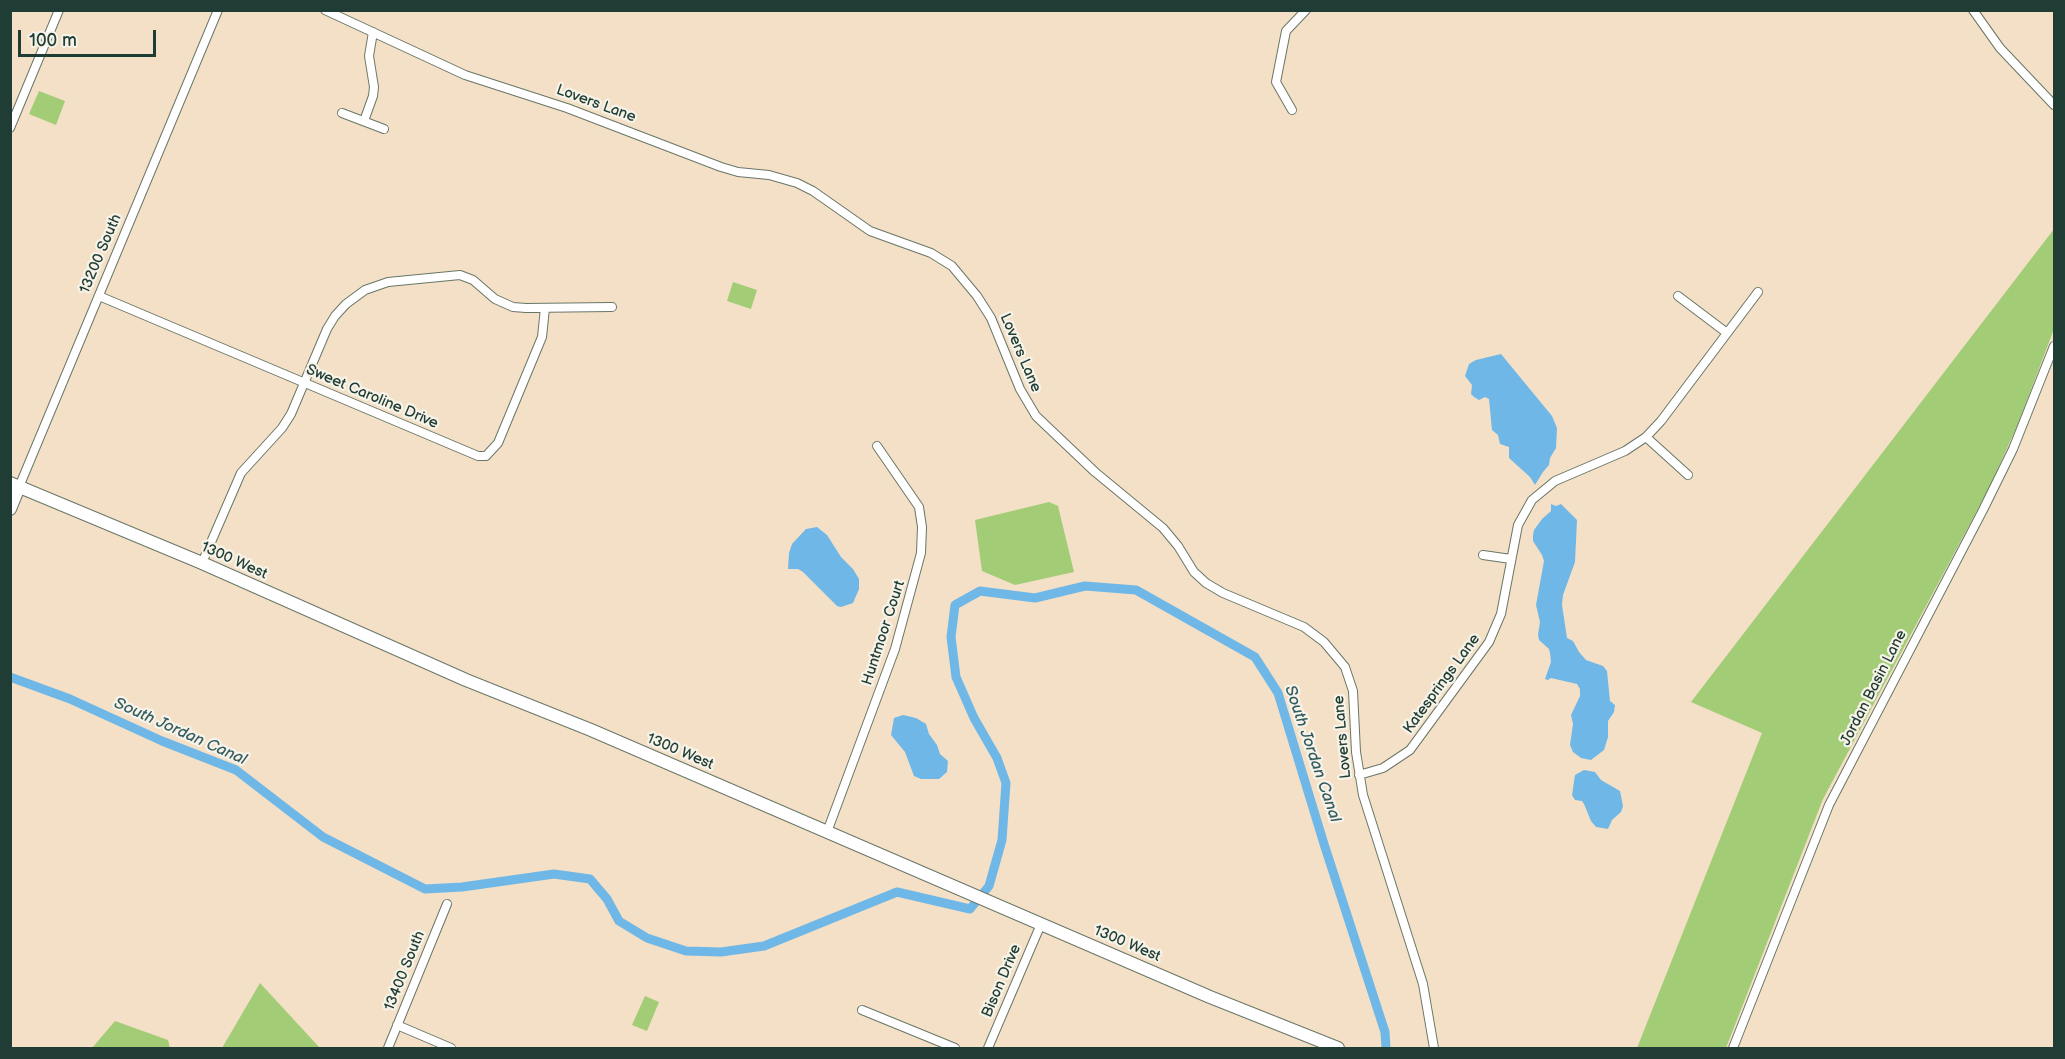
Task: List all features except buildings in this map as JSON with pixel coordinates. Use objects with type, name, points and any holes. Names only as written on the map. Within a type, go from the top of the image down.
[{"type":"street","points":[[10,128],[59,10]]},
{"type":"street","name":"13200 South","points":[[10,509],[15,485],[99,296],[218,10]]},
{"type":"street","points":[[1292,110],[1276,82],[1286,31],[1306,10]]},
{"type":"street","points":[[1973,10],[2000,48],[2055,105]]},
{"type":"street","name":"Lovers Lane","points":[[329,11],[465,75],[567,108],[721,167],[738,172],[769,175],[797,183],[813,191],[870,231],[931,253],[946,261],[970,286],[988,312],[1020,389],[1036,416],[1095,472],[1163,528],[1178,546],[1194,572],[1206,584],[1304,627],[1324,642],[1340,659],[1349,676],[1353,692],[1355,744],[1363,795],[1423,984],[1434,1048]]},
{"type":"street","points":[[364,121],[374,87],[369,57],[373,32]]},
{"type":"street","points":[[342,113],[384,129]]},
{"type":"street","points":[[202,563],[241,473],[282,428],[291,414],[327,329],[346,304],[375,286],[388,282],[460,275],[473,280],[504,304],[526,308],[612,307]]},
{"type":"street","name":"Katesprings Lane","points":[[1359,775],[1383,768],[1410,750],[1484,650],[1494,634],[1501,614],[1515,533],[1521,516],[1539,493],[1555,481],[1625,451],[1646,437],[1661,421],[1758,292]]},
{"type":"street","name":"Sweet Caroline Drive","points":[[99,296],[470,454],[486,456],[498,443],[543,336],[545,308]]},
{"type":"street","points":[[1678,296],[1727,333]]},
{"type":"street","name":"Jordan Basin Lane","points":[[1733,1048],[1829,805],[1988,500],[2013,449],[2055,346]]},
{"type":"street","points":[[1646,437],[1688,476]]},
{"type":"street","name":"Huntmoor Court","points":[[827,832],[895,649],[921,553],[922,527],[919,507],[877,446]]},
{"type":"street","name":"1300 West","points":[[15,485],[202,563],[466,680],[591,730],[1210,997],[1338,1048]]},
{"type":"street","points":[[1483,555],[1511,559]]},
{"type":"street","name":"13400 South","points":[[388,1048],[447,903]]},
{"type":"street","name":"Bison Drive","points":[[988,1048],[1041,924]]},
{"type":"street","points":[[862,1010],[955,1048]]},
{"type":"street","points":[[397,1026],[451,1048]]},
{"type":"green space","points":[[39,91],[65,101],[56,125],[29,114]]},
{"type":"green space","points":[[2054,229],[2054,329],[2018,424],[1989,488],[1823,799],[1726,1048],[1637,1048],[1762,733],[1691,702]]},
{"type":"green space","points":[[733,282],[757,290],[751,309],[727,301]]},
{"type":"green space","points":[[1049,502],[1058,506],[1074,572],[1015,585],[982,571],[975,520]]},
{"type":"green space","points":[[260,983],[319,1047],[319,1048],[222,1048]]},
{"type":"green space","points":[[645,996],[659,1002],[647,1031],[632,1025]]},
{"type":"green space","points":[[115,1021],[168,1040],[170,1048],[92,1048]]},
{"type":"water","points":[[1501,354],[1552,416],[1557,428],[1556,448],[1549,465],[1535,485],[1530,477],[1509,458],[1509,447],[1500,444],[1498,435],[1492,430],[1489,399],[1485,397],[1479,400],[1474,397],[1471,394],[1472,385],[1465,376],[1469,364]]},
{"type":"water","points":[[1551,504],[1556,506],[1561,504],[1577,520],[1575,562],[1563,595],[1562,605],[1567,638],[1573,641],[1586,660],[1603,666],[1607,671],[1610,701],[1615,705],[1614,712],[1608,721],[1608,737],[1604,750],[1591,760],[1581,758],[1573,752],[1570,745],[1573,724],[1571,715],[1580,696],[1580,689],[1577,684],[1551,678],[1545,679],[1551,662],[1550,653],[1549,649],[1539,640],[1538,635],[1540,622],[1536,605],[1544,561],[1533,541],[1533,535],[1542,519],[1551,511]]},
{"type":"water","points":[[817,527],[827,535],[859,579],[859,589],[853,603],[837,606],[803,572],[798,569],[788,569],[792,544],[806,529]]},
{"type":"water","points":[[903,715],[916,718],[926,724],[940,754],[948,761],[947,772],[939,779],[921,779],[914,776],[905,752],[891,735],[894,718]]},
{"type":"water","points":[[1584,770],[1595,772],[1601,780],[1620,791],[1623,806],[1608,829],[1596,827],[1582,801],[1575,800],[1572,795],[1575,775]]},
{"type":"waterway","name":"South Jordan Canal","points":[[10,677],[70,699],[162,741],[236,770],[323,837],[425,889],[462,887],[554,874],[590,879],[607,899],[619,921],[647,938],[686,951],[721,952],[764,946],[897,892],[970,909],[989,886],[1002,840],[1006,783],[997,758],[974,718],[956,677],[951,637],[955,605],[980,591],[1035,598],[1085,586],[1136,590],[1255,657],[1278,693],[1385,1032],[1386,1048]]}]
